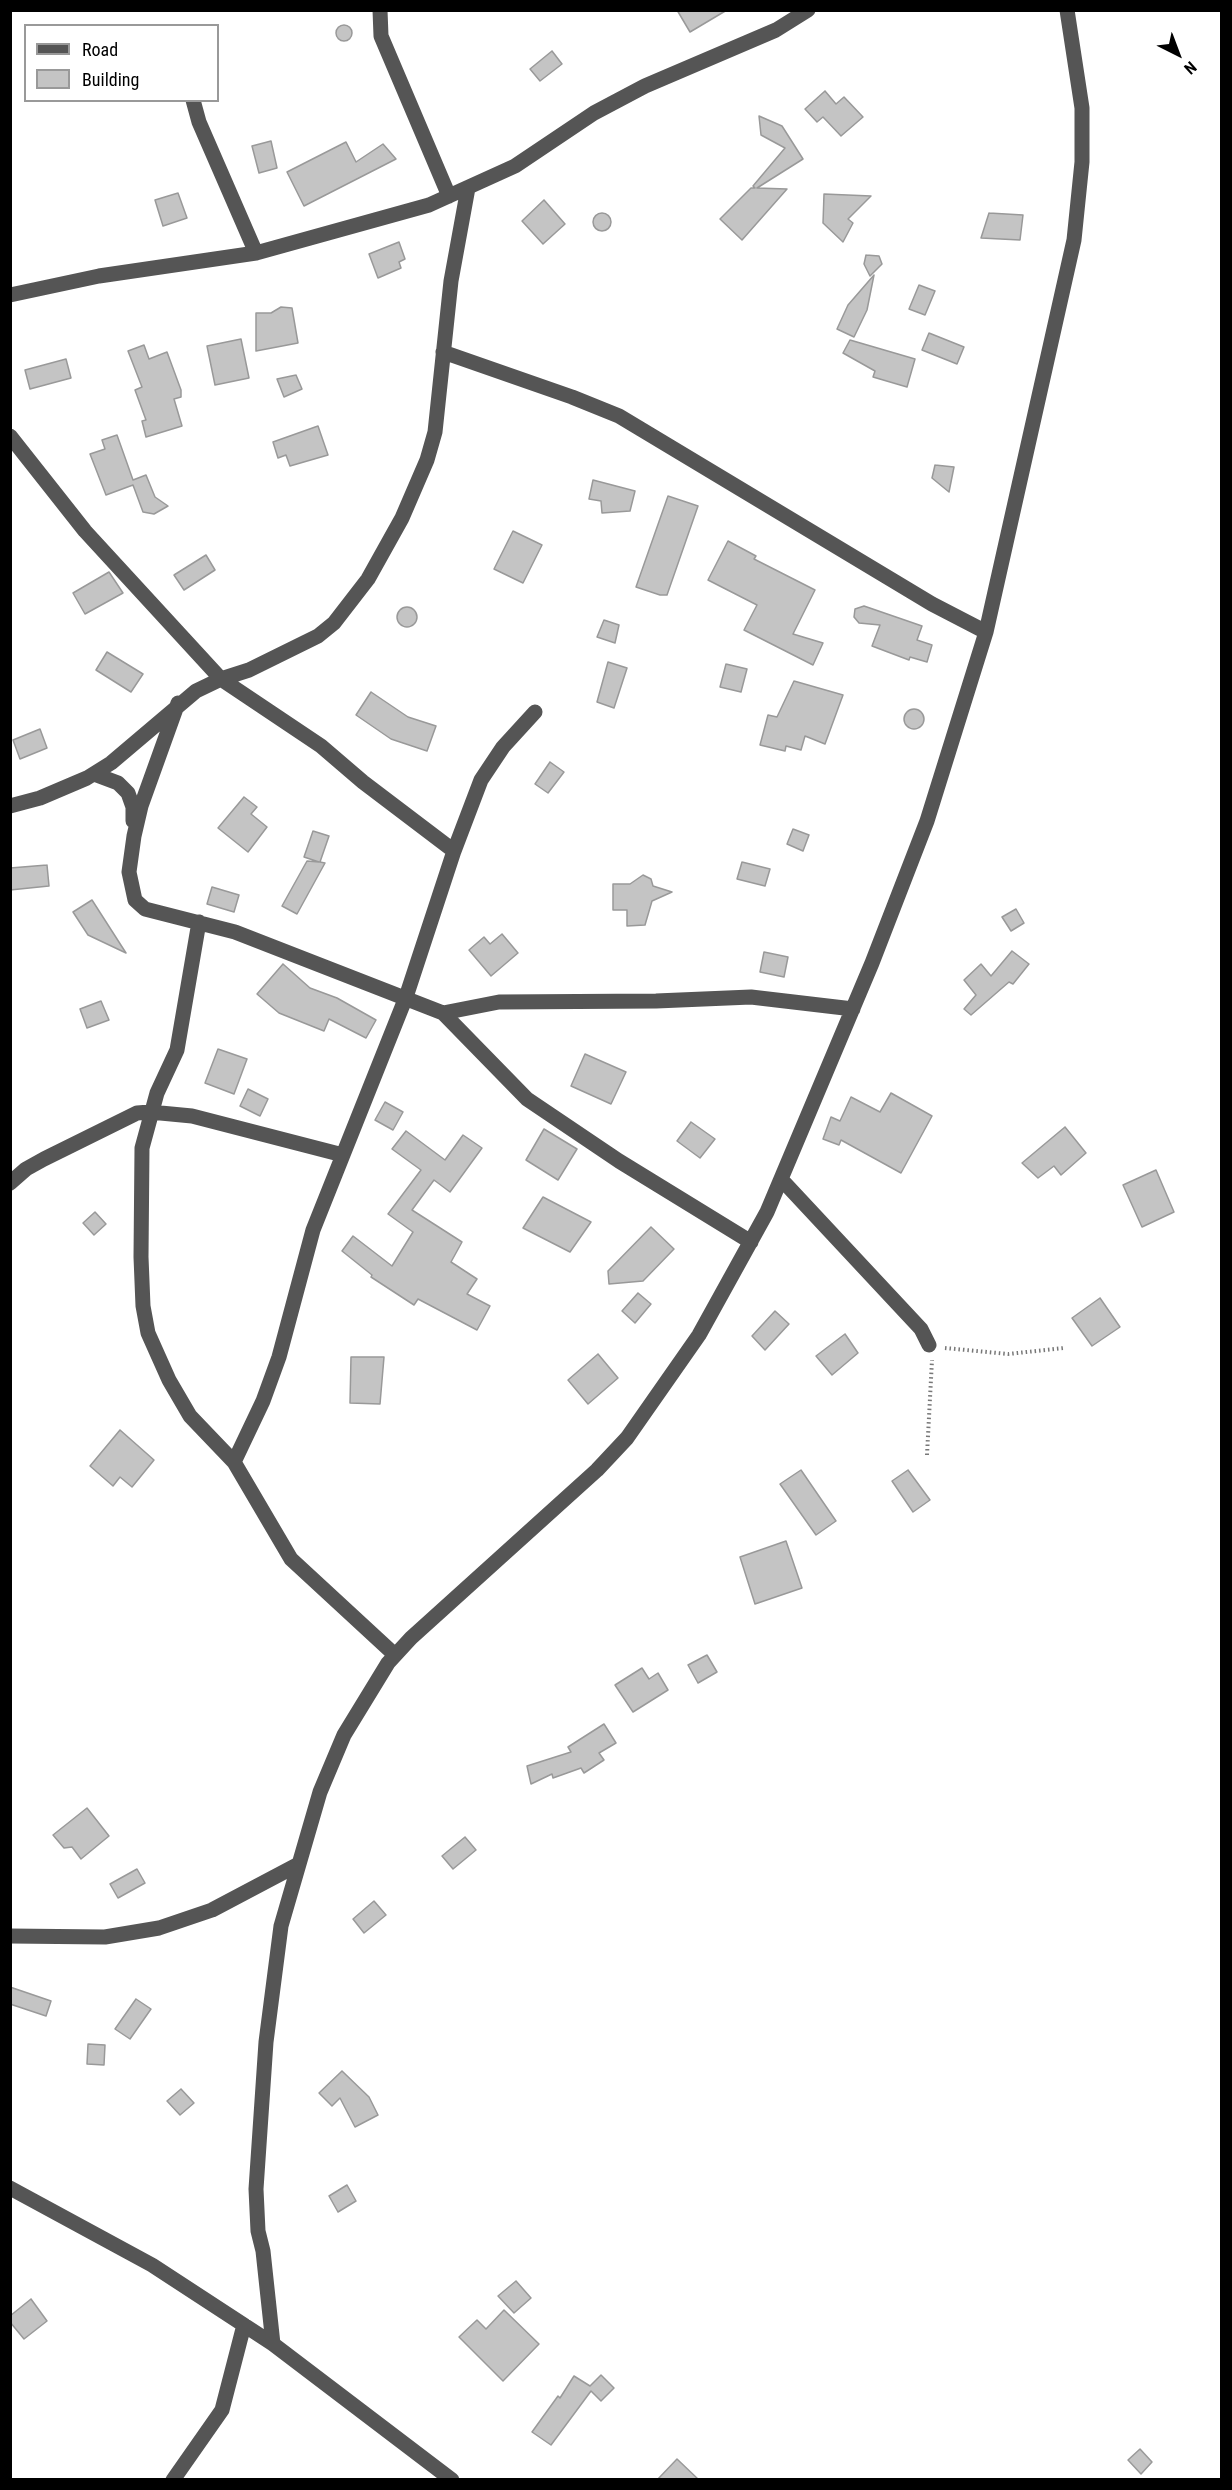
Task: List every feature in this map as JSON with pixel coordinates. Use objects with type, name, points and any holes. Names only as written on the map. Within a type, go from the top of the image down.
[{"type":"street","points":[[380,10],[381,36],[449,196]]},
{"type":"street","points":[[10,295],[99,276],[256,253],[429,205],[515,166],[594,113],[645,86],[776,30],[808,10]]},
{"type":"street","points":[[273,2344],[263,2252],[258,2231],[256,2189],[273,1979],[281,1926],[320,1792],[344,1735],[368,1693],[395,1655],[597,1470],[627,1438],[699,1335],[751,1242],[781,1179],[853,1009],[927,821],[986,632],[1074,240],[1082,162],[1082,108],[1067,10]]},
{"type":"street","points":[[194,102],[199,122],[256,253]]},
{"type":"street","points":[[10,806],[40,798],[94,774],[144,735],[178,703],[221,678],[249,670],[318,636],[334,623],[368,579],[402,518],[427,460],[435,432],[451,281],[468,188]]},
{"type":"street","points":[[443,352],[572,397],[620,417],[932,604],[986,632]]},
{"type":"street","points":[[10,436],[85,531],[221,678],[321,746],[454,851]]},
{"type":"street","points":[[178,703],[141,806],[134,836],[129,872],[135,900],[146,909],[235,932],[443,1013],[527,1099],[619,1161],[751,1242]]},
{"type":"street","points":[[234,1462],[279,1357],[313,1230],[406,997],[454,851],[481,780],[503,747],[535,712]]},
{"type":"street","points":[[94,774],[118,783],[128,793],[133,807],[134,836]]},
{"type":"street","points":[[199,922],[177,1050],[150,1112],[142,1148],[142,1296],[148,1333],[169,1380],[190,1416],[234,1462],[291,1559],[395,1655]]},
{"type":"street","points":[[443,1013],[499,1002],[656,1001],[751,997],[853,1009]]},
{"type":"street","points":[[10,1183],[26,1169],[44,1159],[136,1113],[192,1116],[343,1155]]},
{"type":"street","points":[[781,1179],[921,1329],[929,1345]]},
{"type":"street","points":[[10,1936],[105,1937],[159,1928],[212,1910],[299,1864]]},
{"type":"street","points":[[10,2187],[152,2265],[273,2344],[452,2480]]},
{"type":"street","points":[[173,2480],[222,2410],[244,2325]]},
{"type":"path","points":[[927,1455],[932,1359],[929,1345],[964,1352],[1008,1354],[1064,1348]]},
{"type":"building","points":[[677,10],[727,10],[690,32]]},
{"type":"building","points":[[341,25],[347,25],[352,33],[350,39],[341,41],[336,36],[336,30]]},
{"type":"building","points":[[552,51],[562,64],[540,81],[530,69]]},
{"type":"building","points":[[825,91],[836,104],[844,97],[863,117],[841,136],[823,117],[817,122],[805,109]]},
{"type":"building","points":[[759,116],[782,126],[803,159],[757,188],[787,189],[742,240],[720,219],[751,188],[755,188],[753,186],[785,148],[761,135]]},
{"type":"building","points":[[271,141],[277,168],[259,173],[252,146]]},
{"type":"building","points":[[346,142],[356,162],[383,144],[396,159],[304,206],[287,172]]},
{"type":"building","points":[[178,193],[187,218],[163,226],[155,200]]},
{"type":"building","points":[[824,194],[871,196],[848,219],[853,223],[843,242],[823,223]]},
{"type":"building","points":[[544,200],[565,224],[543,244],[522,221]]},
{"type":"building","points":[[598,213],[606,213],[611,218],[609,229],[598,231],[593,226],[593,218]]},
{"type":"building","points":[[989,213],[1023,215],[1020,240],[981,238]]},
{"type":"building","points":[[399,242],[405,259],[399,262],[401,268],[378,278],[369,254]]},
{"type":"building","points":[[866,255],[879,256],[882,264],[870,276],[864,264]]},
{"type":"building","points":[[874,275],[867,310],[854,337],[837,329],[848,305]]},
{"type":"building","points":[[919,285],[935,291],[925,315],[909,309]]},
{"type":"building","points":[[281,307],[292,308],[298,343],[256,351],[256,313],[271,313]]},
{"type":"building","points":[[929,333],[964,347],[957,364],[922,350]]},
{"type":"building","points":[[241,339],[249,378],[215,385],[207,346]]},
{"type":"building","points":[[850,340],[915,359],[907,387],[873,377],[875,371],[843,353]]},
{"type":"building","points":[[144,345],[149,359],[167,352],[181,390],[181,397],[174,399],[182,426],[146,437],[142,421],[146,420],[135,390],[142,387],[128,351]]},
{"type":"building","points":[[66,359],[71,378],[30,389],[25,370]]},
{"type":"building","points":[[296,375],[302,389],[284,397],[277,379]]},
{"type":"building","points":[[318,426],[328,455],[290,466],[286,455],[278,458],[273,442]]},
{"type":"building","points":[[117,435],[133,480],[146,475],[155,497],[168,506],[154,514],[143,512],[133,485],[106,495],[90,454],[105,449],[102,440]]},
{"type":"building","points":[[935,465],[954,467],[949,492],[932,478]]},
{"type":"building","points":[[593,480],[635,491],[630,511],[602,513],[601,501],[589,499]]},
{"type":"building","points":[[668,496],[698,506],[667,595],[660,595],[636,587]]},
{"type":"building","points":[[513,531],[542,545],[523,583],[494,569]]},
{"type":"building","points":[[728,541],[756,556],[754,559],[815,590],[793,634],[823,643],[813,665],[744,630],[757,605],[708,580]]},
{"type":"building","points":[[206,555],[215,570],[184,590],[174,575]]},
{"type":"building","points":[[109,572],[123,593],[85,614],[73,593]]},
{"type":"building","points":[[864,606],[922,626],[917,640],[932,645],[927,662],[910,657],[909,660],[872,646],[880,625],[859,623],[854,617],[855,609]]},
{"type":"building","points":[[407,607],[414,610],[417,617],[414,624],[407,627],[400,624],[397,617],[400,610]]},
{"type":"building","points":[[604,620],[619,625],[615,643],[597,637]]},
{"type":"building","points":[[107,652],[143,674],[131,692],[96,670]]},
{"type":"building","points":[[608,662],[627,668],[614,708],[597,702]]},
{"type":"building","points":[[726,664],[747,669],[741,692],[720,687]]},
{"type":"building","points":[[794,681],[843,695],[825,744],[805,736],[801,750],[786,746],[785,751],[760,745],[768,715],[777,717]]},
{"type":"building","points":[[371,692],[408,717],[436,726],[427,751],[391,739],[356,715]]},
{"type":"building","points":[[914,709],[921,712],[924,719],[921,726],[914,729],[907,726],[904,719],[907,712]]},
{"type":"building","points":[[40,729],[47,748],[20,759],[13,740]]},
{"type":"building","points":[[550,762],[564,772],[548,793],[535,784]]},
{"type":"building","points":[[244,797],[257,807],[251,814],[267,827],[248,852],[218,828]]},
{"type":"building","points":[[793,829],[809,835],[803,851],[787,844]]},
{"type":"building","points":[[313,831],[329,836],[320,862],[325,863],[297,914],[282,906],[307,861],[319,862],[304,857]]},
{"type":"building","points":[[742,862],[770,869],[765,886],[737,879]]},
{"type":"building","points":[[47,865],[49,886],[10,890],[10,868]]},
{"type":"building","points":[[643,875],[651,879],[653,886],[672,892],[652,901],[645,925],[627,926],[627,910],[613,910],[613,884],[630,884]]},
{"type":"building","points":[[212,887],[239,895],[234,912],[207,904]]},
{"type":"building","points":[[92,900],[126,953],[88,935],[73,912]]},
{"type":"building","points":[[1016,909],[1024,923],[1011,931],[1002,917]]},
{"type":"building","points":[[502,934],[518,953],[491,976],[469,950],[484,937],[490,944]]},
{"type":"building","points":[[1012,951],[1029,964],[1013,984],[1009,982],[971,1015],[964,1009],[976,995],[964,980],[981,964],[991,976]]},
{"type":"building","points":[[764,952],[788,957],[784,977],[760,972]]},
{"type":"building","points":[[283,964],[310,988],[337,998],[376,1020],[366,1038],[329,1019],[324,1031],[279,1013],[257,994]]},
{"type":"building","points":[[101,1001],[109,1020],[87,1028],[80,1009]]},
{"type":"building","points":[[218,1049],[247,1059],[234,1094],[205,1083]]},
{"type":"building","points":[[585,1054],[626,1072],[611,1104],[571,1086]]},
{"type":"building","points":[[248,1089],[268,1099],[260,1116],[240,1106]]},
{"type":"building","points":[[891,1093],[932,1116],[901,1173],[841,1140],[839,1145],[823,1139],[831,1117],[840,1121],[851,1097],[880,1112]]},
{"type":"building","points":[[385,1102],[403,1112],[393,1130],[375,1120]]},
{"type":"building","points":[[691,1122],[715,1139],[700,1158],[677,1141]]},
{"type":"building","points":[[1065,1127],[1086,1153],[1061,1175],[1054,1166],[1038,1178],[1022,1163]]},
{"type":"building","points":[[544,1129],[577,1149],[558,1180],[526,1160]]},
{"type":"building","points":[[406,1131],[445,1160],[463,1135],[482,1148],[450,1192],[434,1180],[412,1210],[462,1242],[451,1262],[477,1279],[467,1294],[490,1306],[477,1330],[418,1299],[414,1305],[371,1277],[372,1275],[342,1251],[353,1236],[392,1266],[413,1232],[388,1214],[421,1170],[392,1149]]},
{"type":"building","points":[[1156,1170],[1174,1212],[1142,1227],[1123,1185]]},
{"type":"building","points":[[543,1197],[591,1222],[570,1252],[523,1228]]},
{"type":"building","points":[[95,1212],[106,1224],[94,1235],[83,1223]]},
{"type":"building","points":[[651,1227],[674,1249],[643,1281],[609,1284],[608,1271]]},
{"type":"building","points":[[638,1293],[651,1304],[635,1323],[622,1311]]},
{"type":"building","points":[[1100,1298],[1120,1327],[1092,1346],[1072,1318]]},
{"type":"building","points":[[775,1311],[789,1324],[765,1350],[752,1336]]},
{"type":"building","points":[[845,1334],[858,1353],[832,1375],[816,1356]]},
{"type":"building","points":[[598,1354],[618,1378],[588,1404],[568,1380]]},
{"type":"building","points":[[351,1357],[384,1357],[380,1404],[350,1403]]},
{"type":"building","points":[[120,1430],[154,1460],[132,1487],[120,1477],[113,1486],[90,1466]]},
{"type":"building","points":[[801,1470],[836,1521],[816,1535],[780,1484]]},
{"type":"building","points":[[908,1470],[930,1500],[913,1512],[892,1481]]},
{"type":"building","points":[[786,1541],[802,1588],[755,1604],[740,1557]]},
{"type":"building","points":[[707,1655],[717,1672],[698,1683],[688,1665]]},
{"type":"building","points":[[642,1668],[649,1679],[658,1673],[668,1690],[633,1712],[615,1685]]},
{"type":"building","points":[[604,1724],[616,1743],[599,1753],[604,1760],[584,1773],[581,1768],[553,1778],[552,1774],[531,1784],[527,1766],[571,1752],[568,1747]]},
{"type":"building","points":[[87,1808],[109,1836],[81,1859],[72,1847],[64,1848],[53,1835]]},
{"type":"building","points":[[465,1837],[476,1850],[453,1869],[442,1856]]},
{"type":"building","points":[[137,1869],[145,1883],[118,1898],[110,1884]]},
{"type":"building","points":[[374,1901],[386,1915],[364,1933],[353,1919]]},
{"type":"building","points":[[10,1987],[51,2001],[46,2016],[10,2004]]},
{"type":"building","points":[[136,1999],[151,2009],[130,2039],[115,2029]]},
{"type":"building","points":[[88,2044],[105,2045],[104,2065],[87,2064]]},
{"type":"building","points":[[342,2071],[369,2097],[378,2115],[355,2127],[340,2098],[332,2106],[319,2093]]},
{"type":"building","points":[[181,2089],[194,2103],[180,2115],[167,2101]]},
{"type":"building","points":[[347,2185],[356,2201],[338,2212],[329,2196]]},
{"type":"building","points":[[516,2281],[531,2298],[514,2313],[498,2296]]},
{"type":"building","points":[[31,2299],[47,2321],[24,2339],[10,2322],[10,2316]]},
{"type":"building","points":[[504,2310],[539,2344],[503,2381],[459,2337],[477,2320],[486,2329]]},
{"type":"building","points":[[601,2375],[614,2388],[601,2401],[591,2391],[551,2445],[532,2432],[558,2396],[560,2398],[574,2376],[590,2386]]},
{"type":"building","points":[[1140,2449],[1152,2462],[1141,2474],[1128,2460]]},
{"type":"building","points":[[677,2459],[699,2480],[657,2480]]}]
